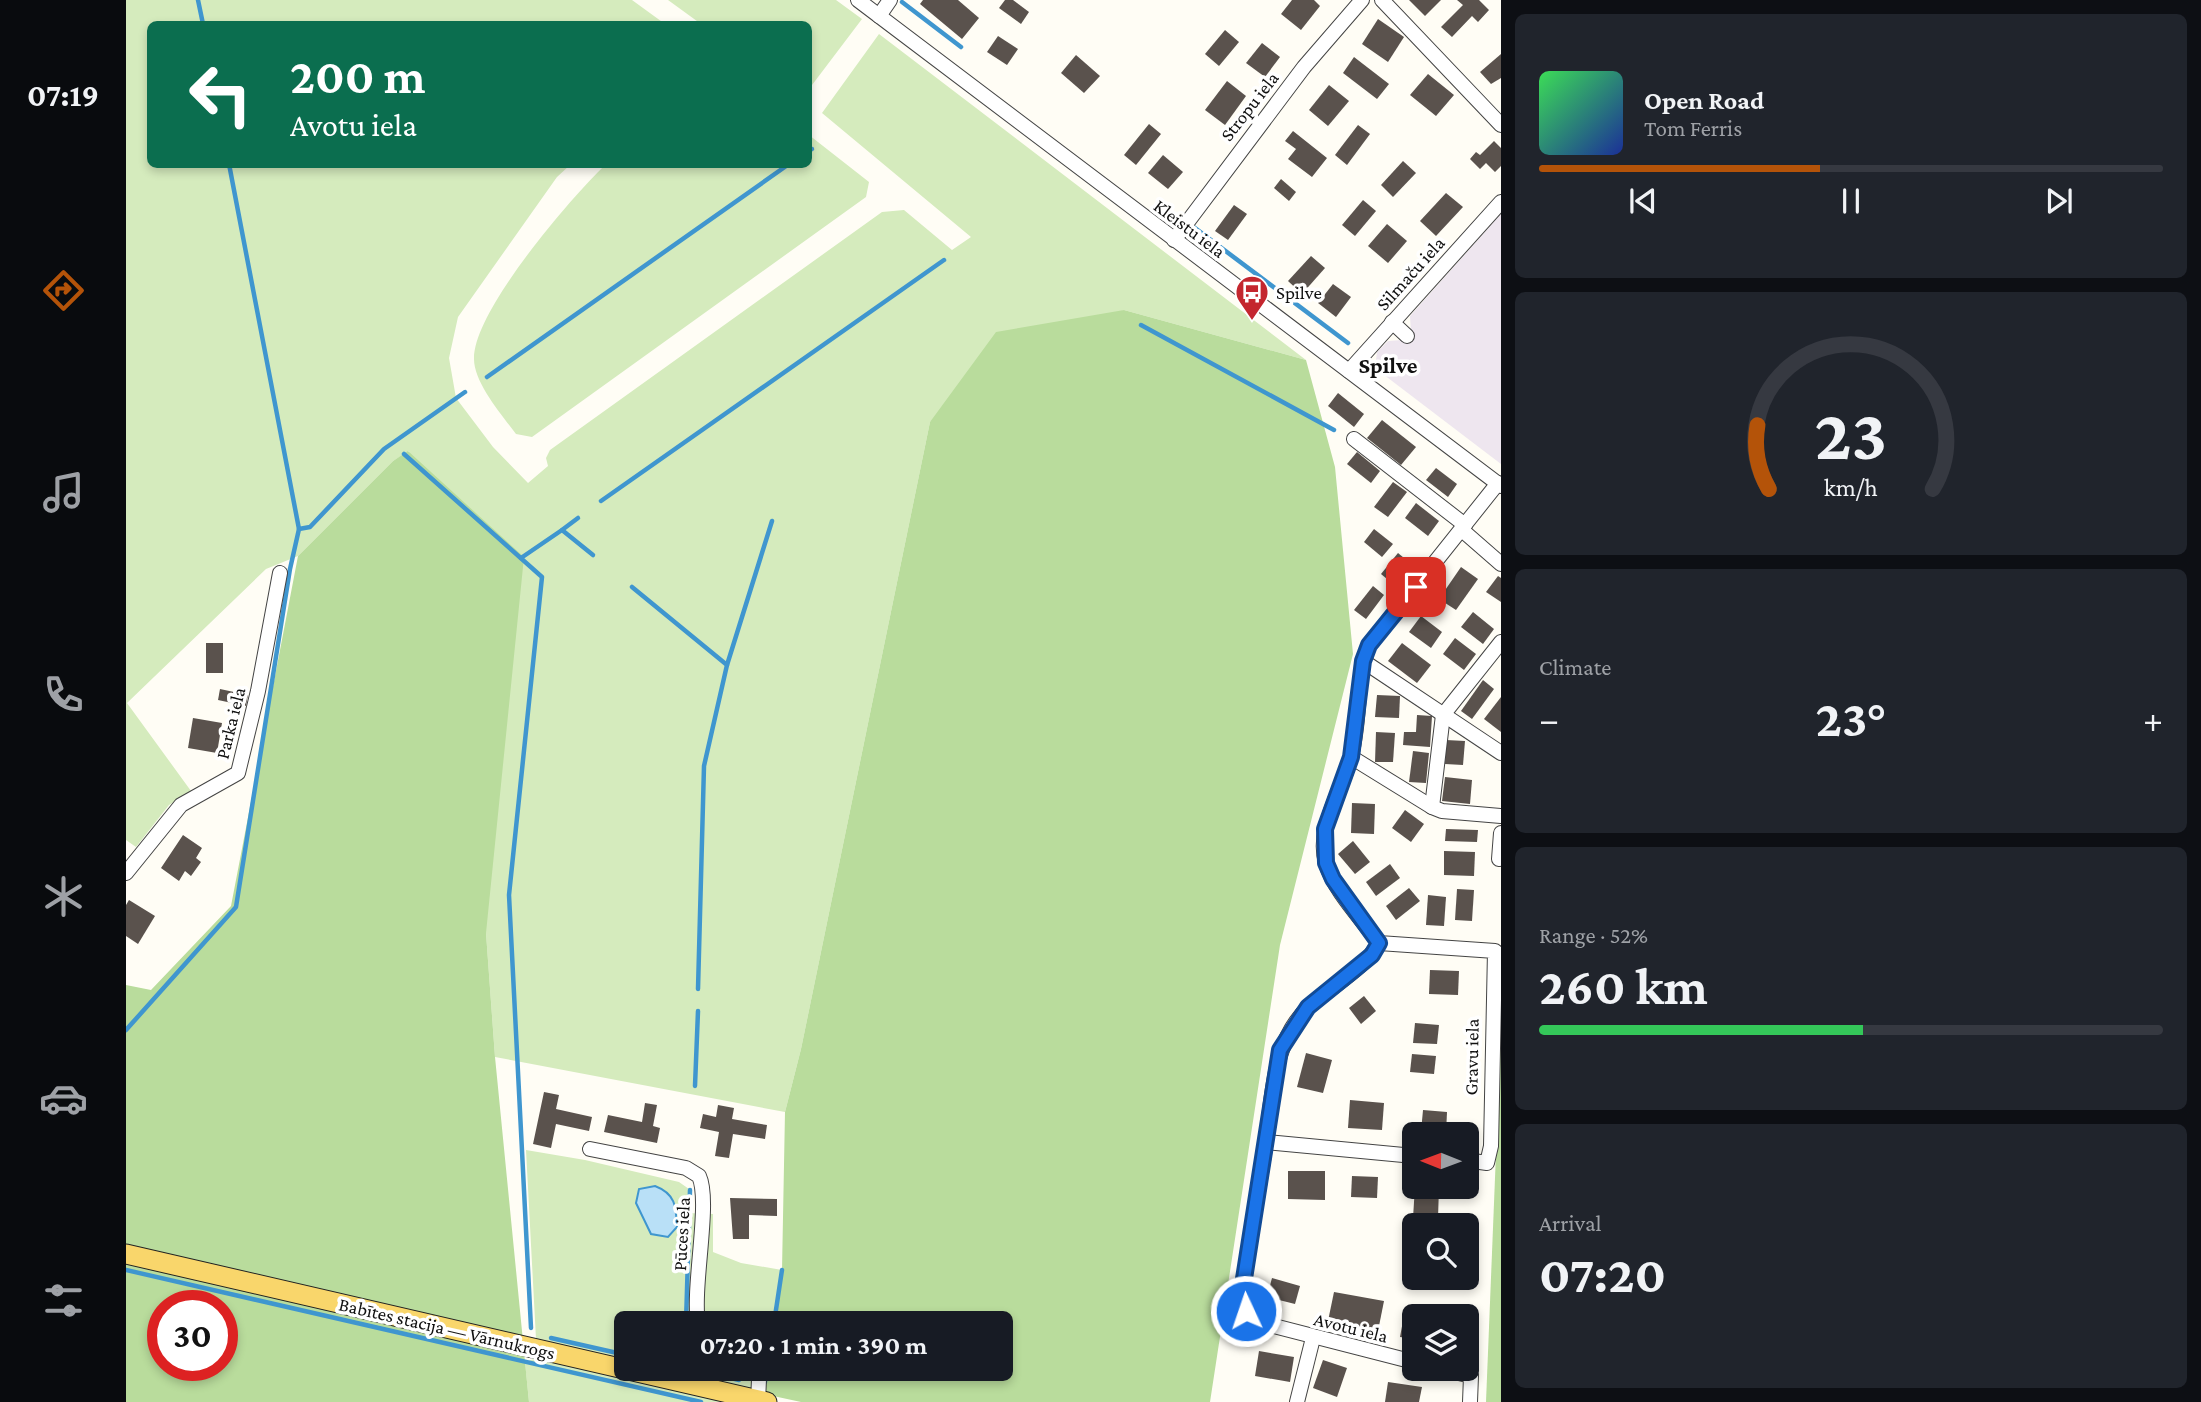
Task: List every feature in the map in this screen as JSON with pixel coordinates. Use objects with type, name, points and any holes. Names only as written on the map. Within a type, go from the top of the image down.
[{"type":"main road","name":"Babītes stacija — Vārnukrogs","points":[[126,1254],[761,1401]]},
{"type":"street","name":"Kleistu iela","points":[[858,0],[1500,484]]},
{"type":"street","points":[[879,16],[890,0]]},
{"type":"street","name":"Stropu iela","points":[[1174,240],[1304,67],[1362,0]]},
{"type":"street","points":[[1382,0],[1501,125]]},
{"type":"street","name":"Silmaču iela","points":[[1349,371],[1501,202]]},
{"type":"street","points":[[1392,322],[1407,336]]},
{"type":"street","points":[[1354,439],[1464,528],[1501,564]]},
{"type":"street","points":[[1379,943],[1333,879],[1326,863],[1325,829],[1351,757],[1363,661],[1369,645],[1500,484]]},
{"type":"street","name":"Parka iela","points":[[126,873],[181,805],[238,773],[258,691],[280,573]]},
{"type":"street","points":[[1432,807],[1443,715],[1501,642]]},
{"type":"street","points":[[1363,661],[1501,753]]},
{"type":"street","points":[[1351,757],[1442,811],[1501,816]]},
{"type":"street","points":[[1499,859],[1501,833]]},
{"type":"street","name":"Gravu iela","points":[[1379,943],[1495,951],[1491,1146],[1487,1163],[1479,1162]]},
{"type":"street","name":"Avotu iela","points":[[1379,943],[1372,955],[1308,1007],[1280,1050],[1242,1299],[1246,1311],[1254,1321],[1402,1359]]},
{"type":"street","points":[[1266,1142],[1402,1155]]},
{"type":"street","name":"Pūces iela","points":[[590,1149],[686,1168],[699,1176],[702,1197],[697,1311]]},
{"type":"street","points":[[1297,1402],[1313,1338]]},
{"type":"street","points":[[759,1381],[761,1401]]},
{"type":"street","points":[[1470,1402],[1472,1381]]},
{"type":"shaded area","points":[[1501,214],[1501,464],[1375,368],[1377,352],[1388,341],[1402,340],[1411,332],[1410,316]]},
{"type":"green space","points":[[126,0],[632,0],[661,21],[147,21],[147,168],[567,168],[557,177],[458,317],[449,358],[456,398],[493,447],[528,483],[548,466],[546,458],[550,450],[882,212],[904,210],[952,250],[971,237],[822,113],[879,34],[1306,360],[1124,310],[930,422],[801,1049],[785,1112],[495,1057],[486,933],[409,451],[393,461],[298,556],[266,569],[127,703],[191,791],[169,805],[136,847],[126,840]]},
{"type":"green space","points":[[668,0],[836,0],[862,19],[812,85],[812,21],[697,21]]},
{"type":"green space","points":[[812,137],[869,182],[866,197],[532,437],[516,434],[490,398],[475,368],[478,338],[506,285],[570,203],[602,168],[812,168]]},
{"type":"green space","points":[[1124,310],[1306,360],[1335,467],[1353,654],[1280,945],[1210,1402],[801,1402],[764,1394],[766,1381],[1013,1381],[1013,1311],[776,1311],[782,1270],[785,1112],[801,1049],[930,422],[996,332]]},
{"type":"green space","points":[[408,451],[524,557],[486,933],[495,1057],[529,1402],[126,1402],[126,985],[151,990],[231,906],[298,556],[393,461]]},
{"type":"green space","points":[[1501,1029],[1501,1402],[1486,1402]]},
{"type":"green space","points":[[526,1150],[585,1160],[679,1182],[689,1189],[688,1213],[713,1214],[713,1252],[741,1263],[782,1270],[776,1311],[614,1311],[614,1381],[765,1381],[762,1402],[529,1402],[525,1362],[537,1358]]},
{"type":"water","points":[[655,1186],[667,1193],[674,1202],[677,1227],[668,1237],[651,1234],[636,1203],[639,1189]]},
{"type":"building","points":[[923,0],[958,0],[979,18],[962,39],[920,4]]},
{"type":"building","points":[[1005,0],[1013,0],[1029,12],[1021,24],[999,8]]},
{"type":"building","points":[[1292,0],[1314,0],[1320,6],[1301,30],[1281,14]]},
{"type":"building","points":[[1409,0],[1441,0],[1425,16]]},
{"type":"building","points":[[1457,0],[1479,0],[1489,10],[1478,22],[1472,16],[1452,37],[1441,27],[1463,5]]},
{"type":"building","points":[[1378,19],[1404,37],[1388,62],[1362,44]]},
{"type":"building","points":[[1225,30],[1239,42],[1219,66],[1205,54]]},
{"type":"building","points":[[998,36],[1018,49],[1007,65],[987,52]]},
{"type":"building","points":[[1262,43],[1280,57],[1265,77],[1246,63]]},
{"type":"building","points":[[1501,54],[1501,78],[1491,84],[1480,72]]},
{"type":"building","points":[[1076,55],[1100,76],[1084,93],[1061,73]]},
{"type":"building","points":[[1354,57],[1389,84],[1377,99],[1343,73]]},
{"type":"building","points":[[1428,74],[1454,95],[1436,116],[1410,95]]},
{"type":"building","points":[[1227,81],[1246,96],[1225,125],[1205,110]]},
{"type":"building","points":[[1329,85],[1349,101],[1328,126],[1309,110]]},
{"type":"building","points":[[1149,124],[1161,134],[1136,165],[1124,155]]},
{"type":"building","points":[[1358,125],[1370,134],[1347,165],[1335,155]]},
{"type":"building","points":[[1293,131],[1327,158],[1312,177],[1288,159],[1296,149],[1285,141]]},
{"type":"building","points":[[1494,141],[1501,148],[1501,166],[1495,172],[1486,163],[1480,169],[1470,159],[1476,152],[1480,155]]},
{"type":"building","points":[[1163,155],[1183,172],[1168,189],[1148,173]]},
{"type":"building","points":[[1403,161],[1416,173],[1393,197],[1381,185]]},
{"type":"building","points":[[1281,179],[1296,192],[1289,201],[1274,188]]},
{"type":"building","points":[[1446,193],[1463,207],[1436,236],[1420,221]]},
{"type":"building","points":[[1363,200],[1376,211],[1355,236],[1342,225]]},
{"type":"building","points":[[1234,205],[1247,214],[1228,240],[1215,231]]},
{"type":"building","points":[[1387,224],[1407,241],[1388,263],[1368,246]]},
{"type":"building","points":[[1311,256],[1325,268],[1302,294],[1288,281]]},
{"type":"building","points":[[1333,284],[1351,297],[1336,317],[1318,303]]},
{"type":"building","points":[[1338,393],[1364,414],[1354,427],[1328,406]]},
{"type":"building","points":[[1382,420],[1416,447],[1401,465],[1367,438]]},
{"type":"building","points":[[1357,452],[1380,471],[1371,483],[1347,464]]},
{"type":"building","points":[[1436,468],[1457,484],[1448,497],[1426,480]]},
{"type":"building","points":[[1393,482],[1407,492],[1388,517],[1374,507]]},
{"type":"building","points":[[1416,503],[1439,521],[1428,536],[1405,518]]},
{"type":"building","points":[[1374,529],[1393,544],[1382,557],[1364,542]]},
{"type":"building","points":[[1398,553],[1410,563],[1393,584],[1381,574]]},
{"type":"building","points":[[1461,567],[1478,579],[1456,610],[1439,599]]},
{"type":"building","points":[[1498,576],[1501,578],[1501,602],[1486,592]]},
{"type":"building","points":[[1373,586],[1384,595],[1366,619],[1354,610]]},
{"type":"building","points":[[1473,612],[1494,629],[1483,644],[1461,627]]},
{"type":"building","points":[[1421,616],[1442,632],[1431,648],[1409,632]]},
{"type":"building","points":[[1455,638],[1476,654],[1464,670],[1443,654]]},
{"type":"building","points":[[206,643],[223,643],[223,673],[206,673]]},
{"type":"building","points":[[1402,643],[1431,665],[1417,683],[1388,661]]},
{"type":"building","points":[[1483,680],[1494,689],[1472,719],[1461,711]]},
{"type":"building","points":[[220,689],[248,695],[246,706],[218,700]]},
{"type":"building","points":[[1377,695],[1400,696],[1399,718],[1375,717]]},
{"type":"building","points":[[1501,697],[1501,732],[1484,719]]},
{"type":"building","points":[[1417,715],[1432,716],[1430,747],[1403,745],[1404,732],[1416,732]]},
{"type":"building","points":[[193,718],[222,723],[217,753],[188,748]]},
{"type":"building","points":[[1376,732],[1395,733],[1393,762],[1375,762]]},
{"type":"building","points":[[1446,740],[1465,741],[1463,765],[1445,764]]},
{"type":"building","points":[[1413,751],[1429,753],[1426,783],[1409,782]]},
{"type":"building","points":[[1445,777],[1472,780],[1470,804],[1442,801]]},
{"type":"building","points":[[1352,803],[1375,804],[1374,834],[1351,833]]},
{"type":"building","points":[[1405,810],[1424,824],[1411,842],[1392,828]]},
{"type":"building","points":[[1446,829],[1478,830],[1477,842],[1445,841]]},
{"type":"building","points":[[183,835],[202,848],[196,858],[201,862],[191,876],[185,871],[179,881],[161,868]]},
{"type":"building","points":[[1353,841],[1370,862],[1355,874],[1338,854]]},
{"type":"building","points":[[1444,851],[1475,852],[1474,876],[1444,875]]},
{"type":"building","points":[[1390,864],[1400,878],[1376,896],[1366,882]]},
{"type":"building","points":[[1409,888],[1420,901],[1396,920],[1386,906]]},
{"type":"building","points":[[1457,889],[1474,890],[1472,921],[1455,920]]},
{"type":"building","points":[[1428,895],[1446,897],[1444,926],[1426,925]]},
{"type":"building","points":[[129,900],[155,916],[138,944],[126,936],[126,905]]},
{"type":"building","points":[[1430,970],[1459,971],[1458,995],[1429,994]]},
{"type":"building","points":[[1364,996],[1376,1011],[1361,1024],[1349,1008]]},
{"type":"building","points":[[1415,1023],[1439,1025],[1437,1044],[1413,1043]]},
{"type":"building","points":[[1306,1053],[1332,1060],[1323,1093],[1297,1087]]},
{"type":"building","points":[[1412,1054],[1436,1056],[1434,1074],[1410,1072]]},
{"type":"building","points":[[544,1092],[559,1095],[556,1109],[592,1117],[589,1131],[556,1124],[551,1148],[533,1144]]},
{"type":"building","points":[[1350,1100],[1384,1103],[1382,1130],[1348,1128]]},
{"type":"building","points":[[645,1103],[657,1105],[653,1126],[660,1128],[657,1143],[604,1132],[608,1115],[642,1122]]},
{"type":"building","points":[[718,1105],[734,1108],[732,1119],[767,1125],[765,1139],[733,1134],[729,1158],[715,1156],[719,1132],[700,1128],[703,1114],[716,1117]]},
{"type":"building","points":[[1423,1110],[1447,1112],[1447,1122],[1422,1122]]},
{"type":"building","points":[[1288,1171],[1325,1171],[1325,1200],[1288,1199]]},
{"type":"building","points":[[1352,1176],[1378,1177],[1377,1198],[1351,1197]]},
{"type":"building","points":[[730,1198],[777,1199],[777,1216],[749,1215],[749,1239],[733,1239]]},
{"type":"building","points":[[1414,1199],[1439,1199],[1438,1213],[1413,1213]]},
{"type":"building","points":[[1272,1278],[1300,1286],[1295,1304],[1267,1297]]},
{"type":"building","points":[[1334,1292],[1384,1301],[1378,1331],[1328,1321]]},
{"type":"building","points":[[1259,1351],[1294,1357],[1290,1382],[1255,1376]]},
{"type":"building","points":[[1323,1360],[1347,1368],[1337,1397],[1313,1388]]},
{"type":"building","points":[[1388,1382],[1422,1387],[1419,1402],[1385,1402]]},
{"type":"waterway","points":[[198,0],[202,21]]},
{"type":"waterway","points":[[902,2],[961,47]]},
{"type":"waterway","points":[[126,1030],[236,907],[290,569],[299,529],[230,168]]},
{"type":"waterway","points":[[487,377],[783,168]]},
{"type":"waterway","points":[[1191,225],[1348,343]]},
{"type":"waterway","points":[[601,501],[944,260]]},
{"type":"waterway","points":[[1141,325],[1334,430]]},
{"type":"waterway","points":[[299,529],[310,527],[384,449],[465,392]]},
{"type":"waterway","points":[[404,454],[542,577],[509,895],[531,1328]]},
{"type":"waterway","points":[[562,530],[578,518]]},
{"type":"waterway","points":[[727,665],[772,521]]},
{"type":"waterway","points":[[521,558],[562,530],[593,555]]},
{"type":"waterway","points":[[632,587],[727,665],[704,766],[698,989]]},
{"type":"waterway","points":[[695,1086],[698,1011]]},
{"type":"waterway","points":[[686,1311],[690,1190]]},
{"type":"waterway","points":[[126,1270],[701,1402]]},
{"type":"waterway","points":[[776,1311],[782,1270]]},
{"type":"waterway","points":[[551,1338],[614,1352]]},
{"type":"place","name":"Spilve","points":[[1252,322]]},
{"type":"district","name":"Spilve","points":[[1388,365]]},
{"type":"route","points":[[1246,1311],[1242,1299],[1243,1285],[1280,1050],[1308,1007],[1372,955],[1379,943],[1333,879],[1326,863],[1325,829],[1351,757],[1360,676],[1369,645],[1416,587]]}]
